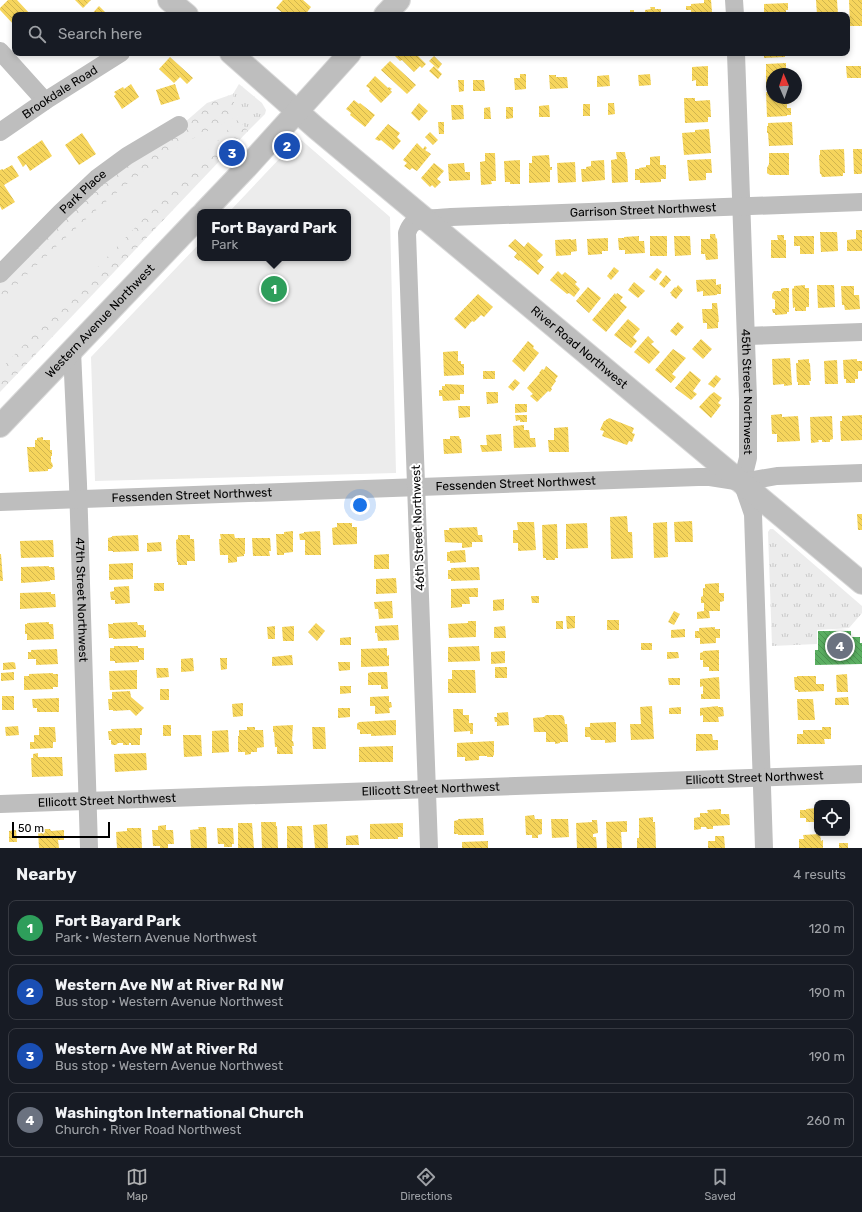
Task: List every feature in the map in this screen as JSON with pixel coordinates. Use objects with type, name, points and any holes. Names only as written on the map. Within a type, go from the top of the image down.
[{"type":"main road","points":[[388,12],[398,0]]},
{"type":"main road","name":"River Road Northwest","points":[[234,56],[425,219],[862,583]]},
{"type":"main road","points":[[207,209],[347,56]]},
{"type":"main road","name":"Western Avenue Northwest","points":[[0,426],[197,219]]},
{"type":"street","points":[[734,0],[735,12]]},
{"type":"street","points":[[0,51],[45,101]]},
{"type":"street","name":"Brookdale Road","points":[[0,132],[45,101],[117,56]]},
{"type":"street","name":"45th Street Northwest","points":[[736,56],[746,336],[748,458],[742,482]]},
{"type":"street","name":"Park Place","points":[[0,274],[97,178],[127,156],[179,125]]},
{"type":"street","name":"Garrison Street Northwest","points":[[425,219],[862,202]]},
{"type":"street","name":"46th Street Northwest","points":[[425,219],[412,224],[407,233],[429,848]]},
{"type":"street","points":[[746,336],[862,332]]},
{"type":"street","name":"47th Street Northwest","points":[[72,351],[89,848]]},
{"type":"street","name":"Fessenden Street Northwest","points":[[0,502],[698,477],[710,477],[742,482],[777,476],[862,473]]},
{"type":"street","points":[[742,482],[753,514],[764,848]]},
{"type":"street","name":"Ellicott Street Northwest","points":[[0,804],[862,774]]},
{"type":"green space","points":[[239,84],[262,103],[266,110],[265,114],[248,131],[239,121],[234,109],[233,94]]},
{"type":"green space","points":[[233,94],[237,114],[248,131],[0,392],[0,279],[96,187],[169,136],[207,103]]},
{"type":"green space","points":[[242,114],[0,370],[0,305],[8,293],[88,217],[152,165],[183,144]]},
{"type":"green space","points":[[299,138],[390,217],[396,473],[95,481],[91,357],[197,246],[197,261],[351,261],[351,209],[232,209]]},
{"type":"green space","points":[[770,529],[773,529],[862,606],[862,613],[849,628],[817,630],[817,644],[772,646],[768,532]]},
{"type":"building: Homes","points":[[8,0],[17,0],[28,12],[12,12],[12,23],[0,10],[0,8]]},
{"type":"building: Homes","points":[[75,0],[91,0],[83,8]]},
{"type":"building: Homes","points":[[283,0],[303,0],[311,7],[307,12],[282,12],[276,8]]},
{"type":"building: Homes","points":[[704,0],[711,0],[712,12],[691,12],[691,10],[686,10],[686,6],[691,6],[691,4],[704,3]]},
{"type":"building: Homes","points":[[816,0],[837,0],[838,12],[817,12]]},
{"type":"building: Homes","points":[[849,0],[862,0],[862,26],[850,26]]},
{"type":"building: Homes","points":[[788,3],[788,10],[786,10],[786,12],[764,12],[764,4]]},
{"type":"building: Homes","points":[[99,6],[105,12],[94,12]]},
{"type":"building: Homes","points":[[650,7],[655,7],[655,9],[661,9],[661,12],[645,12],[645,10],[651,9]]},
{"type":"building: Homes","points":[[395,56],[418,56],[426,64],[422,68],[420,66],[414,72],[402,60],[400,61]]},
{"type":"building: Homes","points":[[434,56],[442,64],[438,69],[429,61]]},
{"type":"building: Homes","points":[[764,56],[785,56],[785,57],[764,58]]},
{"type":"building: Homes","points":[[170,57],[193,78],[187,84],[180,77],[174,83],[159,69]]},
{"type":"building: Homes","points":[[390,61],[416,85],[407,94],[381,70]]},
{"type":"building: Homes","points":[[786,63],[786,68],[766,68],[766,64]]},
{"type":"building: Homes","points":[[434,66],[442,74],[438,79],[429,71]]},
{"type":"building: Homes","points":[[708,66],[708,86],[696,86],[696,80],[692,81],[692,67]]},
{"type":"building: Homes","points":[[846,66],[861,66],[861,78],[847,78]]},
{"type":"building: Homes","points":[[520,74],[526,74],[526,89],[515,90],[514,78],[520,78]]},
{"type":"building: Homes","points":[[650,74],[651,85],[639,86],[638,75]]},
{"type":"building: Homes","points":[[549,75],[556,75],[556,77],[567,77],[568,88],[550,89]]},
{"type":"building: Homes","points":[[609,75],[610,86],[597,87],[597,76]]},
{"type":"building: Homes","points":[[375,76],[388,88],[389,87],[392,89],[390,90],[392,92],[381,103],[366,86]]},
{"type":"building: Homes","points":[[458,80],[464,80],[464,91],[459,92]]},
{"type":"building: Homes","points":[[473,80],[484,80],[485,91],[473,91]]},
{"type":"building: Homes","points":[[131,84],[139,97],[122,109],[114,96],[116,94],[114,92],[123,87],[124,89]]},
{"type":"building: Homes","points":[[175,84],[180,99],[161,105],[156,90]]},
{"type":"building: Homes","points":[[684,98],[695,98],[695,101],[710,100],[711,117],[708,117],[708,122],[685,123]]},
{"type":"building: Homes","points":[[354,100],[375,115],[365,127],[350,115],[351,113],[346,109]]},
{"type":"building: Homes","points":[[419,103],[428,111],[419,121],[411,113]]},
{"type":"building: Homes","points":[[608,103],[614,103],[615,114],[608,115]]},
{"type":"building: Homes","points":[[583,104],[590,104],[590,116],[583,116]]},
{"type":"building: Homes","points":[[766,104],[787,104],[787,108],[791,108],[791,115],[767,117]]},
{"type":"building: Homes","points":[[451,105],[463,105],[464,119],[452,120]]},
{"type":"building: Homes","points":[[549,105],[550,117],[539,117],[539,106]]},
{"type":"building: Homes","points":[[490,107],[491,119],[484,119],[484,108]]},
{"type":"building: Homes","points":[[506,107],[513,107],[513,118],[506,119]]},
{"type":"building: Homes","points":[[438,122],[444,122],[444,134],[439,134]]},
{"type":"building: Homes","points":[[792,122],[793,145],[769,146],[767,133],[768,123]]},
{"type":"building: Homes","points":[[388,124],[400,133],[397,137],[401,141],[393,150],[381,140],[379,141],[375,139]]},
{"type":"building: Homes","points":[[709,129],[711,153],[684,155],[682,133]]},
{"type":"building: Homes","points":[[430,132],[438,140],[433,145],[425,137]]},
{"type":"building: Homes","points":[[82,133],[96,154],[79,165],[65,145]]},
{"type":"building: Homes","points":[[42,140],[52,156],[30,171],[26,164],[23,167],[17,157]]},
{"type":"building: Homes","points":[[417,143],[423,149],[425,146],[427,148],[425,150],[431,154],[417,171],[412,168],[410,170],[404,166],[407,163],[403,160]]},
{"type":"building: Homes","points":[[844,149],[845,173],[843,173],[843,176],[822,177],[820,174],[820,150]]},
{"type":"building: Homes","points":[[853,149],[862,149],[861,174],[854,174]]},
{"type":"building: Homes","points":[[616,152],[625,152],[627,159],[628,182],[612,183],[611,160],[617,159]]},
{"type":"building: Homes","points":[[485,153],[495,153],[496,181],[491,181],[492,184],[481,185],[480,162],[485,161]]},
{"type":"building: Homes","points":[[769,153],[789,153],[789,175],[770,175],[767,173]]},
{"type":"building: Homes","points":[[549,155],[550,167],[552,167],[552,170],[550,170],[550,182],[529,183],[529,163],[532,163],[532,156]]},
{"type":"building: Homes","points":[[660,156],[660,165],[666,165],[666,179],[661,179],[661,182],[640,183],[640,180],[635,180],[635,169],[650,165],[650,157]]},
{"type":"building: Homes","points":[[711,159],[712,173],[706,173],[706,180],[689,181],[687,160]]},
{"type":"building: Homes","points":[[520,160],[520,184],[510,184],[510,182],[505,182],[504,161]]},
{"type":"building: Homes","points":[[604,160],[605,180],[582,182],[581,169],[586,169],[586,167],[591,166],[591,161]]},
{"type":"building: Homes","points":[[575,162],[576,182],[558,183],[557,163]]},
{"type":"building: Homes","points":[[434,163],[444,171],[437,179],[441,182],[435,188],[432,185],[430,187],[421,178]]},
{"type":"building: Homes","points":[[464,163],[465,172],[470,172],[470,180],[449,181],[448,164]]},
{"type":"building: Homes","points":[[12,165],[19,176],[4,185],[15,202],[2,210],[0,206],[0,170]]},
{"type":"building: Homes","points":[[856,230],[862,230],[862,251],[847,251],[847,240],[856,239]]},
{"type":"building: Homes","points":[[820,232],[837,232],[838,251],[821,252]]},
{"type":"building: Homes","points":[[710,234],[715,234],[716,239],[717,238],[718,259],[706,260],[705,254],[701,254],[701,239],[710,239]]},
{"type":"building: Homes","points":[[777,235],[784,235],[784,240],[786,240],[786,258],[771,258],[771,240],[778,240]]},
{"type":"building: Homes","points":[[639,236],[639,241],[644,241],[645,253],[625,254],[625,250],[619,250],[618,238]]},
{"type":"building: Homes","points":[[650,236],[667,236],[667,256],[650,256]]},
{"type":"building: Homes","points":[[674,236],[690,236],[691,255],[675,256]]},
{"type":"building: Homes","points":[[794,236],[814,236],[814,254],[800,254],[800,246],[794,246]]},
{"type":"building: Homes","points":[[608,238],[608,251],[602,251],[602,254],[588,255],[587,239]]},
{"type":"building: Homes","points":[[515,239],[524,247],[528,242],[543,255],[537,261],[544,267],[538,275],[514,257],[517,253],[508,246]]},
{"type":"building: Homes","points":[[576,239],[577,251],[571,252],[571,255],[556,256],[555,240]]},
{"type":"building: Homes","points":[[614,267],[619,271],[611,280],[607,276]]},
{"type":"building: Homes","points":[[657,268],[662,272],[655,281],[649,277]]},
{"type":"building: Homes","points":[[558,271],[562,275],[565,272],[577,282],[575,284],[580,289],[574,297],[569,293],[567,294],[550,280]]},
{"type":"building: Homes","points":[[666,275],[671,280],[664,288],[659,284]]},
{"type":"building: Homes","points":[[716,279],[716,285],[721,284],[721,294],[703,296],[703,291],[697,292],[696,280]]},
{"type":"building: Homes","points":[[634,282],[645,291],[638,298],[628,290]]},
{"type":"building: Homes","points":[[678,285],[683,290],[676,299],[670,293]]},
{"type":"building: Homes","points":[[805,285],[805,288],[809,288],[809,307],[806,307],[806,311],[795,311],[795,307],[793,308],[792,289],[794,286]]},
{"type":"building: Homes","points":[[817,285],[834,285],[835,307],[818,308]]},
{"type":"building: Homes","points":[[841,286],[854,286],[854,295],[859,295],[860,309],[845,310],[844,305],[842,305]]},
{"type":"building: Homes","points":[[588,287],[601,298],[589,313],[576,301]]},
{"type":"building: Homes","points":[[783,288],[789,288],[789,312],[787,312],[787,314],[775,315],[772,309],[775,309],[775,300],[772,298],[772,294],[774,291],[781,291]]},
{"type":"building: Homes","points":[[615,293],[616,295],[617,293],[623,297],[620,301],[627,307],[606,332],[592,320]]},
{"type":"building: Homes","points":[[478,294],[493,307],[484,317],[481,315],[474,322],[472,321],[465,329],[454,319]]},
{"type":"building: Homes","points":[[712,303],[717,303],[719,322],[718,328],[707,329],[707,323],[703,323],[702,309],[712,309]]},
{"type":"building: Homes","points":[[628,319],[640,329],[633,337],[637,341],[631,348],[614,335]]},
{"type":"building: Homes","points":[[678,322],[684,327],[676,336],[670,331]]},
{"type":"building: Homes","points":[[648,336],[654,342],[651,344],[660,352],[649,364],[634,352]]},
{"type":"building: Homes","points":[[701,339],[712,349],[703,359],[692,349]]},
{"type":"building: Homes","points":[[528,341],[539,353],[524,372],[512,361]]},
{"type":"building: Homes","points":[[673,349],[686,358],[672,374],[676,377],[671,383],[655,370]]},
{"type":"building: Homes","points":[[458,351],[458,361],[461,361],[461,364],[464,364],[464,375],[444,376],[443,352]]},
{"type":"building: Homes","points":[[790,358],[792,385],[773,385],[772,359]]},
{"type":"building: Homes","points":[[809,359],[810,385],[798,385],[796,363],[798,363],[798,360]]},
{"type":"building: Homes","points":[[857,359],[857,361],[862,361],[862,371],[858,371],[858,379],[855,379],[855,383],[846,383],[846,379],[844,379],[843,360]]},
{"type":"building: Homes","points":[[837,360],[838,384],[825,384],[824,361]]},
{"type":"building: Homes","points":[[546,366],[558,376],[550,392],[548,391],[537,402],[530,396],[533,394],[527,388]]},
{"type":"building: Homes","points":[[483,371],[495,371],[495,379],[483,379]]},
{"type":"building: Homes","points":[[690,371],[701,380],[693,391],[697,394],[691,400],[675,388]]},
{"type":"building: Homes","points":[[716,375],[721,379],[714,388],[708,384]]},
{"type":"building: Homes","points":[[515,379],[520,383],[513,391],[508,387]]},
{"type":"building: Homes","points":[[445,384],[464,385],[464,394],[460,394],[460,400],[443,401],[442,396],[439,396],[439,390],[442,390],[442,386],[445,386]]},
{"type":"building: Homes","points":[[486,392],[498,392],[498,403],[487,404]]},
{"type":"building: Homes","points":[[714,392],[722,398],[718,403],[721,405],[711,418],[699,407]]},
{"type":"building: Homes","points":[[515,404],[527,404],[527,412],[515,413]]},
{"type":"building: Homes","points":[[458,406],[470,406],[470,417],[459,418]]},
{"type":"building: Homes","points":[[782,414],[782,417],[798,416],[800,441],[777,442],[777,434],[772,434],[771,415]]},
{"type":"building: Homes","points":[[515,415],[527,415],[527,422],[520,422],[520,420],[516,421]]},
{"type":"building: Homes","points":[[862,415],[862,440],[841,441],[840,421],[842,421],[842,416]]},
{"type":"building: Homes","points":[[832,416],[833,439],[830,440],[830,442],[822,442],[822,440],[818,440],[819,442],[811,443],[810,417]]},
{"type":"building: Homes","points":[[609,418],[634,428],[632,433],[635,434],[632,442],[629,441],[627,445],[602,436],[604,431],[600,430],[604,421]]},
{"type":"building: Homes","points":[[524,425],[524,430],[529,430],[530,438],[535,438],[536,447],[514,448],[513,426]]},
{"type":"building: Homes","points":[[568,427],[569,452],[549,452],[548,440],[554,440],[554,428]]},
{"type":"building: Homes","points":[[501,434],[502,451],[482,452],[480,445],[487,445],[486,435]]},
{"type":"building: Homes","points":[[450,436],[459,436],[461,439],[462,453],[444,454],[443,439],[450,439]]},
{"type":"building: Homes","points":[[43,437],[43,440],[50,440],[50,450],[52,450],[51,462],[53,466],[51,469],[48,469],[48,471],[29,472],[27,447],[35,447],[35,440]]},
{"type":"building: Homes","points":[[857,514],[862,514],[862,530],[858,530]]},
{"type":"building: Homes","points":[[627,516],[628,532],[632,532],[633,558],[611,559],[610,517]]},
{"type":"building: Homes","points":[[692,521],[693,542],[675,542],[674,522]]},
{"type":"building: Homes","points":[[517,522],[534,522],[536,550],[518,551],[518,543],[513,543],[513,530],[518,530]]},
{"type":"building: Homes","points":[[667,522],[668,557],[654,558],[653,523]]},
{"type":"building: Homes","points":[[337,523],[352,523],[352,527],[357,527],[357,544],[333,545],[332,528],[337,527]]},
{"type":"building: Homes","points":[[587,523],[588,548],[566,549],[566,524]]},
{"type":"building: Homes","points":[[557,524],[558,558],[555,558],[555,560],[546,560],[546,558],[543,558],[542,525]]},
{"type":"building: Homes","points":[[477,527],[478,535],[482,535],[483,542],[472,542],[472,547],[462,548],[462,543],[445,542],[444,530],[449,530],[449,528]]},
{"type":"building: Homes","points":[[293,531],[293,552],[284,553],[284,555],[277,555],[276,534],[284,534],[284,532]]},
{"type":"building: Homes","points":[[320,531],[321,555],[305,555],[305,540],[300,540],[299,534],[304,532]]},
{"type":"building: Homes","points":[[220,534],[234,534],[235,538],[245,538],[245,554],[244,556],[237,557],[237,562],[228,563],[228,555],[220,555]]},
{"type":"building: Homes","points":[[138,535],[139,551],[108,551],[108,538],[112,536]]},
{"type":"building: Homes","points":[[178,535],[190,535],[190,539],[194,539],[195,561],[187,561],[187,565],[178,565],[177,562],[176,540],[178,539]]},
{"type":"building: Homes","points":[[252,538],[270,538],[270,556],[253,556]]},
{"type":"building: Homes","points":[[53,540],[54,557],[21,558],[20,541]]},
{"type":"building: Homes","points":[[161,542],[162,551],[147,552],[147,543]]},
{"type":"building: Homes","points":[[465,550],[466,562],[450,563],[450,561],[447,561],[447,552]]},
{"type":"building: Homes","points":[[1,554],[3,581],[0,581]]},
{"type":"building: Homes","points":[[389,554],[389,569],[374,569],[374,555]]},
{"type":"building: Homes","points":[[133,563],[133,579],[109,580],[109,564]]},
{"type":"building: Homes","points":[[21,567],[54,567],[55,580],[21,583]]},
{"type":"building: Homes","points":[[479,567],[480,580],[451,581],[451,579],[448,579],[448,570],[451,570],[451,568]]},
{"type":"building: Homes","points":[[396,578],[397,593],[376,594],[376,579]]},
{"type":"building: Homes","points":[[154,583],[164,583],[164,591],[154,591]]},
{"type":"building: Homes","points":[[719,583],[719,593],[724,593],[724,601],[720,602],[720,611],[709,611],[710,618],[697,619],[697,612],[704,611],[704,603],[701,603],[701,597],[703,596],[703,588],[705,588],[705,584]]},
{"type":"building: Homes","points":[[129,586],[130,603],[115,604],[115,600],[111,600],[110,592],[114,591],[114,587]]},
{"type":"building: Homes","points":[[478,588],[478,597],[469,597],[470,604],[462,604],[462,607],[451,608],[451,589]]},
{"type":"building: Homes","points":[[51,592],[51,594],[55,594],[56,607],[20,609],[20,593]]},
{"type":"building: Homes","points":[[531,596],[539,596],[539,603],[532,603]]},
{"type":"building: Homes","points":[[504,599],[504,610],[493,611],[493,600]]},
{"type":"building: Homes","points":[[392,601],[393,618],[379,619],[378,609],[375,609],[374,602]]},
{"type":"building: Homes","points":[[674,611],[680,614],[674,625],[668,622]]},
{"type":"building: Homes","points":[[566,616],[575,616],[575,628],[567,629]]},
{"type":"building: Homes","points":[[607,620],[619,620],[619,630],[607,630]]},
{"type":"building: Homes","points":[[468,621],[476,621],[476,637],[449,638],[448,624],[468,623]]},
{"type":"building: Homes","points":[[556,621],[563,621],[563,629],[556,629]]},
{"type":"building: Homes","points":[[49,622],[49,624],[53,624],[54,639],[27,640],[27,634],[25,634],[25,624]]},
{"type":"building: Homes","points":[[137,622],[138,625],[144,625],[146,637],[109,638],[108,624]]},
{"type":"building: Homes","points":[[316,623],[325,631],[317,641],[308,632]]},
{"type":"building: Homes","points":[[398,625],[399,640],[378,641],[377,633],[375,633],[375,626]]},
{"type":"building: Homes","points":[[275,626],[275,639],[268,639],[267,627]]},
{"type":"building: Homes","points":[[294,626],[294,641],[283,641],[282,627]]},
{"type":"building: Homes","points":[[505,626],[506,638],[494,638],[494,627]]},
{"type":"building: Homes","points":[[715,627],[715,629],[720,629],[720,638],[716,638],[716,643],[700,644],[700,638],[695,638],[695,631],[699,631],[699,628]]},
{"type":"building: Homes","points":[[685,629],[685,637],[671,638],[671,630]]},
{"type":"building: Homes","points":[[351,637],[351,645],[340,645],[340,638]]},
{"type":"building: Homes","points":[[641,643],[652,643],[652,650],[641,650]]},
{"type":"building: Homes","points":[[114,646],[138,646],[138,648],[144,648],[144,660],[139,660],[139,662],[115,663],[115,661],[110,661],[110,648],[114,648]]},
{"type":"building: Homes","points":[[479,646],[480,661],[448,662],[448,647]]},
{"type":"building: Homes","points":[[387,648],[387,656],[389,655],[389,666],[361,667],[361,649]]},
{"type":"building: Homes","points":[[57,649],[58,664],[36,665],[36,659],[28,659],[28,652],[31,652],[31,650]]},
{"type":"building: Homes","points":[[719,650],[719,671],[709,671],[709,667],[703,667],[703,660],[700,660],[700,653],[703,651]]},
{"type":"building: Homes","points":[[505,651],[505,663],[491,664],[491,652]]},
{"type":"building: Homes","points":[[667,652],[678,652],[679,658],[667,659]]},
{"type":"building: Homes","points":[[292,655],[293,665],[272,666],[272,657]]},
{"type":"building: Homes","points":[[193,658],[194,671],[181,672],[181,659]]},
{"type":"building: Homes","points":[[220,658],[227,658],[227,669],[221,670]]},
{"type":"building: Homes","points":[[338,662],[350,662],[350,670],[339,671]]},
{"type":"building: Homes","points":[[3,663],[15,663],[16,669],[3,670]]},
{"type":"building: Homes","points":[[495,667],[507,667],[507,678],[495,678]]},
{"type":"building: Homes","points":[[156,668],[168,668],[169,677],[157,678]]},
{"type":"building: Homes","points":[[137,670],[137,689],[110,690],[109,671]]},
{"type":"building: Homes","points":[[452,670],[475,670],[476,693],[448,693],[448,679],[452,679]]},
{"type":"building: Homes","points":[[14,672],[14,680],[1,681],[1,673]]},
{"type":"building: Homes","points":[[387,672],[388,689],[381,689],[381,685],[368,685],[368,673]]},
{"type":"building: Homes","points":[[29,674],[58,674],[58,687],[53,687],[53,689],[24,690],[24,676],[29,676]]},
{"type":"building: Homes","points":[[847,674],[848,692],[837,692],[836,675]]},
{"type":"building: Homes","points":[[816,676],[816,684],[824,684],[824,691],[798,692],[798,690],[795,690],[794,677]]},
{"type":"building: Homes","points":[[719,677],[720,699],[701,699],[701,694],[703,694],[703,686],[700,687],[700,679]]},
{"type":"building: Homes","points":[[668,678],[680,678],[680,685],[669,685]]},
{"type":"building: Homes","points":[[340,686],[351,686],[351,693],[340,694]]},
{"type":"building: Homes","points":[[160,689],[169,689],[169,700],[160,700]]},
{"type":"building: Homes","points":[[130,691],[131,697],[144,708],[136,716],[130,710],[109,710],[108,699],[112,699],[112,692]]},
{"type":"building: Homes","points":[[2,696],[14,696],[14,710],[2,710]]},
{"type":"building: Homes","points":[[389,696],[389,702],[391,702],[392,707],[389,708],[390,713],[375,714],[375,706],[370,706],[370,697]]},
{"type":"building: Homes","points":[[848,697],[849,705],[835,705],[835,698]]},
{"type":"building: Homes","points":[[59,698],[59,712],[37,712],[37,708],[33,708],[32,699]]},
{"type":"building: Homes","points":[[797,699],[813,699],[815,720],[798,720]]},
{"type":"building: Homes","points":[[243,703],[243,716],[233,717],[232,704]]},
{"type":"building: Homes","points":[[652,706],[654,739],[631,740],[630,724],[641,724],[640,707]]},
{"type":"building: Homes","points":[[718,706],[723,707],[724,716],[718,717],[719,722],[703,722],[703,715],[700,716],[700,708]]},
{"type":"building: Homes","points":[[681,707],[681,714],[669,714],[669,708]]},
{"type":"building: Homes","points":[[338,708],[350,708],[350,717],[338,718]]},
{"type":"building: Homes","points":[[453,709],[463,709],[463,715],[469,715],[469,723],[473,723],[473,734],[470,734],[470,731],[454,732]]},
{"type":"building: Homes","points":[[508,712],[509,725],[497,726],[497,722],[495,722],[494,717],[497,717],[497,713]]},
{"type":"building: Homes","points":[[546,715],[562,715],[564,717],[565,724],[567,724],[568,742],[560,742],[555,744],[555,742],[546,742],[546,732],[534,732],[533,718],[544,717]]},
{"type":"building: Homes","points":[[396,720],[396,735],[371,736],[371,734],[360,734],[360,730],[357,729],[357,724],[359,722]]},
{"type":"building: Homes","points":[[616,722],[616,742],[605,743],[605,740],[591,740],[590,737],[585,737],[585,727],[590,727],[590,723]]},
{"type":"building: Homes","points":[[163,725],[171,725],[171,736],[163,736]]},
{"type":"building: Homes","points":[[293,725],[293,754],[277,754],[273,726]]},
{"type":"building: Homes","points":[[18,726],[19,735],[6,736],[5,727]]},
{"type":"building: Homes","points":[[39,727],[55,727],[56,742],[53,742],[53,748],[30,749],[30,742],[34,742],[34,735],[39,735]]},
{"type":"building: Homes","points":[[247,727],[255,727],[255,730],[263,730],[264,747],[257,748],[257,752],[251,752],[251,754],[245,755],[245,752],[238,752],[238,736],[239,730],[247,730]]},
{"type":"building: Homes","points":[[312,727],[325,727],[326,749],[313,749]]},
{"type":"building: Homes","points":[[822,727],[831,727],[831,739],[824,739],[825,744],[797,744],[797,734],[803,734],[803,730],[822,730]]},
{"type":"building: Homes","points":[[142,728],[140,745],[131,745],[131,743],[129,743],[129,745],[123,745],[123,743],[118,743],[113,745],[111,744],[111,740],[109,740],[108,731],[112,731],[111,729]]},
{"type":"building: Homes","points":[[228,730],[229,752],[212,753],[212,731]]},
{"type":"building: Homes","points":[[696,734],[712,734],[713,740],[718,740],[718,750],[696,751]]},
{"type":"building: Homes","points":[[183,735],[201,735],[202,756],[184,757]]},
{"type":"building: Homes","points":[[494,741],[493,757],[479,756],[479,760],[465,761],[465,757],[457,757],[457,743]]},
{"type":"building: Homes","points":[[393,746],[393,762],[359,762],[359,747]]},
{"type":"building: Homes","points":[[38,753],[38,757],[62,757],[63,776],[32,777],[31,758],[33,758],[33,754]]},
{"type":"building: Homes","points":[[146,753],[147,770],[115,772],[114,754]]},
{"type":"building: Homes","points":[[814,808],[814,822],[806,822],[806,818],[800,818],[800,810]]},
{"type":"building: Homes","points":[[721,809],[721,814],[729,814],[730,825],[713,826],[713,829],[701,827],[701,829],[694,830],[694,818],[700,817],[700,813],[708,813],[707,810]]},
{"type":"building: Homes","points":[[534,815],[535,819],[542,819],[542,834],[538,835],[538,838],[532,838],[532,835],[526,835],[525,816]]},
{"type":"building: Homes","points":[[653,817],[653,822],[655,822],[656,848],[637,848],[637,838],[639,838],[639,818]]},
{"type":"building: Homes","points":[[483,818],[484,835],[454,834],[454,821],[458,819]]},
{"type":"building: Homes","points":[[551,819],[568,819],[569,837],[552,838]]},
{"type":"building: Homes","points":[[592,820],[597,820],[598,833],[593,834],[593,837],[596,837],[597,848],[577,848],[576,823],[592,822]]},
{"type":"building: Homes","points":[[627,821],[627,832],[621,832],[622,848],[607,848],[606,822]]},
{"type":"building: Homes","points":[[261,822],[276,822],[278,848],[262,848]]},
{"type":"building: Homes","points":[[238,823],[252,823],[254,848],[238,848]]},
{"type":"building: Homes","points":[[403,823],[403,837],[398,837],[398,839],[370,839],[370,824]]},
{"type":"building: Homes","points":[[327,824],[328,848],[315,848],[313,825]]},
{"type":"building: Homes","points":[[166,825],[166,830],[173,830],[174,844],[168,844],[168,848],[153,846],[152,830],[158,830],[158,826]]},
{"type":"building: Homes","points":[[287,826],[302,826],[303,848],[287,848]]},
{"type":"building: Homes","points":[[198,827],[206,827],[207,848],[191,848],[190,830],[199,829]]},
{"type":"building: Homes","points":[[127,828],[141,828],[142,848],[117,848],[116,832],[127,831]]},
{"type":"building: Homes","points":[[217,828],[233,828],[234,844],[232,844],[232,847],[224,847],[224,844],[218,844]]},
{"type":"building: Homes","points":[[42,829],[50,829],[51,831],[64,830],[64,840],[58,840],[59,848],[39,848],[38,831],[42,831]]},
{"type":"building: Homes","points":[[16,830],[17,842],[9,842],[9,831]]},
{"type":"building: Homes","points":[[814,834],[814,836],[820,836],[821,841],[823,840],[823,848],[799,848],[799,839],[804,839],[803,835]]},
{"type":"building: Homes","points":[[358,835],[359,845],[346,845],[346,836]]},
{"type":"building: Homes","points":[[715,836],[724,836],[725,848],[708,848],[708,841],[715,841]]},
{"type":"building: Homes","points":[[488,841],[488,848],[462,848],[462,842]]},
{"type":"building: Homes","points":[[839,843],[848,843],[848,848],[839,848]]},
{"type":"building: Public","points":[[818,631],[851,631],[851,637],[860,637],[860,643],[862,643],[862,664],[815,665],[815,650],[818,650]]},
{"type":"place","name":"Western Ave NW at River Rd NW","points":[[287,146]]},
{"type":"place","name":"Western Ave NW at River Rd","points":[[232,153]]},
{"type":"place","name":"Fort Bayard Park","points":[[274,289]]},
{"type":"place","name":"Washington International Church","points":[[840,646]]}]
